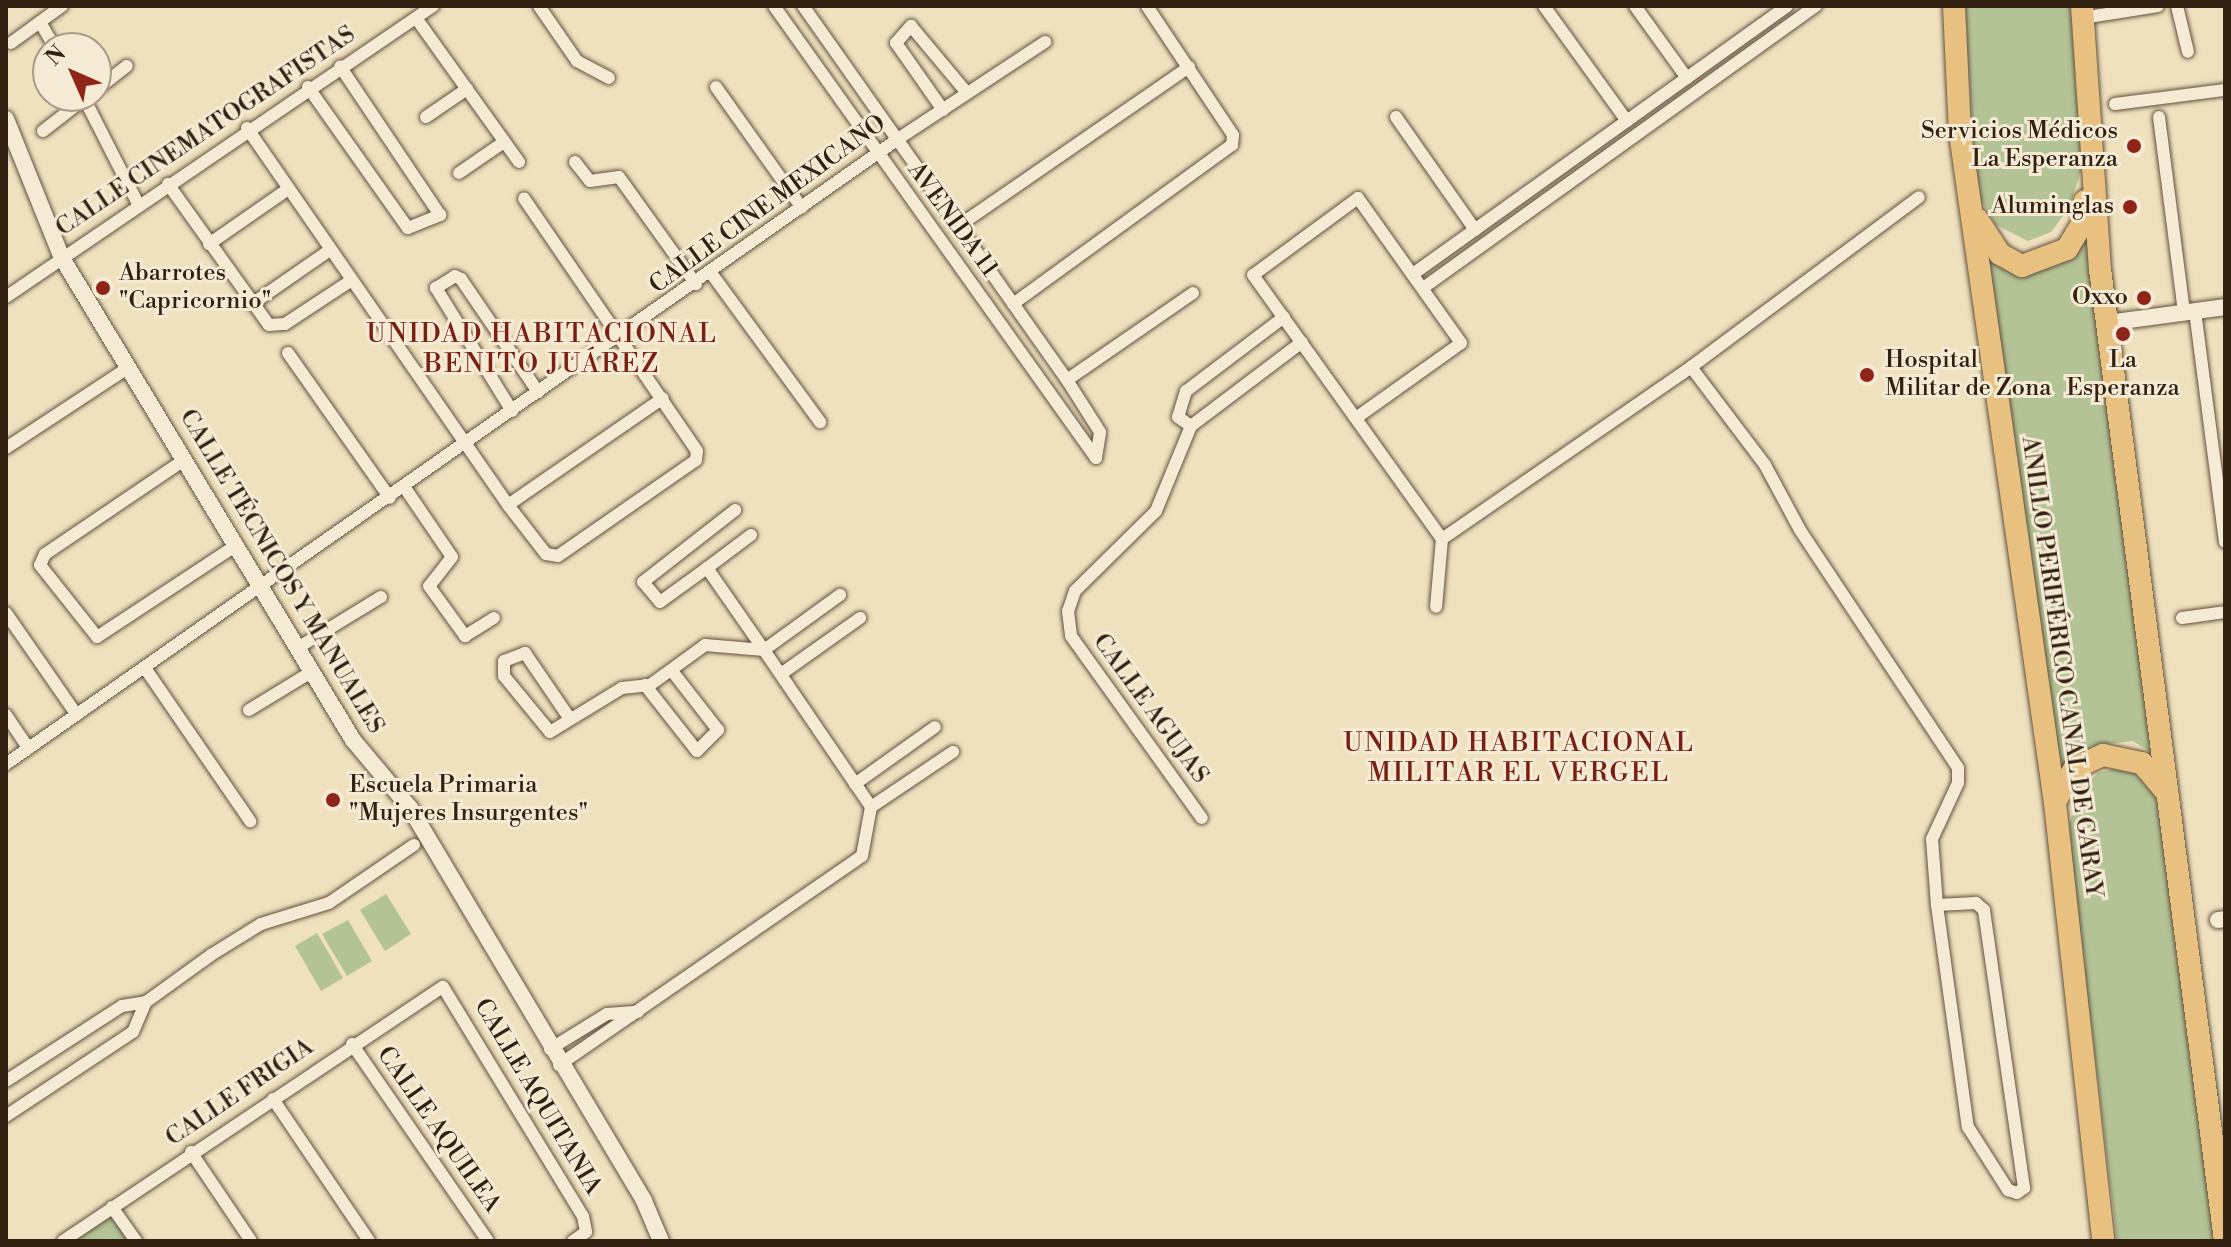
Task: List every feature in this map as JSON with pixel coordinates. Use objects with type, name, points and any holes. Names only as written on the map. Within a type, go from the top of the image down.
[{"type":"highway","name":"ANILLO PERIFÉRICO CANAL DE GARAY","points":[[1954,6],[1969,199],[2055,803],[2103,1241]]},
{"type":"highway","points":[[2082,12],[2089,173],[2224,1230]]},
{"type":"highway","points":[[1969,199],[1983,236],[2000,254],[2022,266],[2050,260],[2067,249],[2083,222],[2089,173]]},
{"type":"highway","points":[[2055,803],[2075,768],[2113,754],[2150,769],[2170,804]]},
{"type":"street","points":[[11,43],[62,6]]},
{"type":"street","name":"CALLE CINEMATOGRAFISTAS","points":[[6,297],[247,128],[433,6]]},
{"type":"street","points":[[539,6],[577,61],[609,78]]},
{"type":"street","name":"AVENIDA 11","points":[[774,6],[877,155],[1096,458],[1102,438],[1067,380],[895,141],[803,6]]},
{"type":"street","points":[[1013,304],[1224,153],[1233,135],[1147,6]]},
{"type":"street","points":[[1544,6],[1627,121]]},
{"type":"street","points":[[1635,6],[1687,78]]},
{"type":"street","points":[[1413,274],[1787,6]]},
{"type":"street","points":[[1423,288],[1816,6]]},
{"type":"street","points":[[2082,12],[2158,6]]},
{"type":"street","points":[[2177,6],[2188,52]]},
{"type":"street","points":[[416,18],[519,162]]},
{"type":"street","points":[[793,32],[811,18]]},
{"type":"street","points":[[40,22],[46,32]]},
{"type":"street","points":[[943,110],[896,43],[911,26],[967,93]]},
{"type":"street","name":"CALLE CINE MEXICANO","points":[[6,764],[405,488],[895,141],[1045,42]]},
{"type":"street","points":[[112,78],[127,66]]},
{"type":"street","points":[[308,87],[408,228],[440,215],[340,66]]},
{"type":"street","points":[[957,227],[1189,67]]},
{"type":"street","points":[[716,87],[802,208]]},
{"type":"street","points":[[426,117],[467,89]]},
{"type":"street","points":[[2115,104],[2225,90]]},
{"type":"street","points":[[43,131],[66,112]]},
{"type":"street","points":[[92,112],[139,206]]},
{"type":"street","points":[[1396,117],[1475,230]]},
{"type":"street","points":[[2159,117],[2225,542]]},
{"type":"street","name":"CALLE TÉCNICOS Y MANUALES","points":[[6,119],[62,258],[358,748],[410,808],[559,1065],[644,1201],[661,1241]]},
{"type":"street","points":[[247,128],[508,505],[546,554],[558,556],[696,460],[697,451],[524,198]]},
{"type":"street","points":[[459,173],[504,142]]},
{"type":"street","points":[[575,162],[590,181],[619,177],[696,284]]},
{"type":"street","points":[[168,184],[252,304],[277,328],[352,280]]},
{"type":"street","points":[[209,244],[288,189]]},
{"type":"street","points":[[1442,539],[1691,367],[1919,197]]},
{"type":"street","points":[[1356,418],[1461,343],[1358,198],[1253,275],[1442,539],[1436,607]]},
{"type":"street","points":[[252,304],[330,250]]},
{"type":"street","points":[[711,273],[820,422]]},
{"type":"street","points":[[512,411],[436,288],[455,276],[461,279],[538,392]]},
{"type":"street","points":[[1067,380],[1193,293]]},
{"type":"street","points":[[2107,323],[2225,307]]},
{"type":"street","points":[[1284,317],[1186,391],[1178,417],[1191,426],[1302,342]]},
{"type":"street","points":[[288,353],[390,498]]},
{"type":"street","points":[[1691,367],[1765,465],[1800,530],[1958,768],[1958,783],[1934,827],[1937,905],[1968,1127],[2008,1190],[2017,1193],[2024,1188],[1984,910],[1976,903],[1937,905]]},
{"type":"street","points":[[6,448],[128,368]]},
{"type":"street","points":[[508,505],[663,398]]},
{"type":"street","name":"CALLE AGUJAS","points":[[1191,426],[1156,511],[1075,591],[1068,611],[1071,636],[1202,818]]},
{"type":"street","points":[[184,460],[45,554],[40,565],[88,634],[103,634],[235,546]]},
{"type":"street","points":[[405,488],[452,557],[429,586],[465,636],[494,618]]},
{"type":"street","points":[[735,510],[643,582],[660,602],[751,535]]},
{"type":"street","points":[[559,1065],[862,856],[871,807],[707,568]]},
{"type":"street","points":[[570,719],[525,653],[504,661],[504,676],[543,730],[570,719],[622,688],[645,685],[672,671],[705,645],[764,650],[840,595]]},
{"type":"street","points":[[299,647],[381,597]]},
{"type":"street","points":[[2182,618],[2225,612]]},
{"type":"street","points":[[6,613],[77,715]]},
{"type":"street","points":[[781,674],[860,618]]},
{"type":"street","points":[[145,668],[250,821]]},
{"type":"street","points":[[249,710],[313,671]]},
{"type":"street","points":[[645,685],[697,751],[718,730],[672,671]]},
{"type":"street","points":[[6,715],[28,748]]},
{"type":"street","points":[[855,784],[935,727]]},
{"type":"street","points":[[871,807],[953,752]]},
{"type":"street","points":[[6,1081],[122,1006],[146,1002],[261,924],[329,903],[414,845]]},
{"type":"street","name":"CALLE FRIGIA","points":[[63,1241],[352,1044],[443,987]]},
{"type":"street","name":"CALLE AQUITANIA","points":[[443,987],[583,1216],[586,1232],[573,1241]]},
{"type":"street","points":[[6,1116],[133,1032],[146,1002]]},
{"type":"street","points":[[550,1049],[607,1014],[638,1012]]},
{"type":"street","name":"CALLE AQUILEA","points":[[352,1044],[488,1241]]},
{"type":"street","points":[[273,1099],[369,1241]]},
{"type":"street","points":[[191,1152],[251,1241]]},
{"type":"street","points":[[112,1207],[136,1241]]},
{"type":"green space","points":[[1964,6],[2087,6],[2081,171],[2069,208],[2051,232],[2028,241],[1996,225],[1977,194]]},
{"type":"green space","points":[[2086,233],[2163,760],[2133,741],[2092,746],[2068,765],[2060,783],[1987,254],[2024,270]]},
{"type":"green space","points":[[2125,766],[2165,801],[2225,1241],[2117,1241],[2068,829],[2079,792],[2098,773]]},
{"type":"green space","points":[[386,894],[411,934],[385,951],[360,910]]},
{"type":"green space","points":[[348,920],[372,961],[347,976],[322,934]]},
{"type":"green space","points":[[317,933],[343,978],[321,991],[295,946]]},
{"type":"green space","points":[[112,1211],[132,1241],[68,1241]]},
{"type":"place","name":"Servicios Médicos La Esperanza","points":[[2134,146]]},
{"type":"place","name":"Aluminglas","points":[[2130,207]]},
{"type":"place","name":"Abarrotes \"Capricornio\"","points":[[103,288]]},
{"type":"place","name":"Oxxo","points":[[2144,298]]},
{"type":"place","name":"La Esperanza","points":[[2123,334]]},
{"type":"place","name":"Hospital Militar de Zona","points":[[1867,375]]},
{"type":"place","name":"Escuela Primaria \"Mujeres Insurgentes\"","points":[[333,800]]},
{"type":"district","name":"UNIDAD HABITACIONAL BENITO JUÁREZ","points":[[542,350]]},
{"type":"district","name":"UNIDAD HABITACIONAL MILITAR EL VERGEL","points":[[1519,759]]}]
